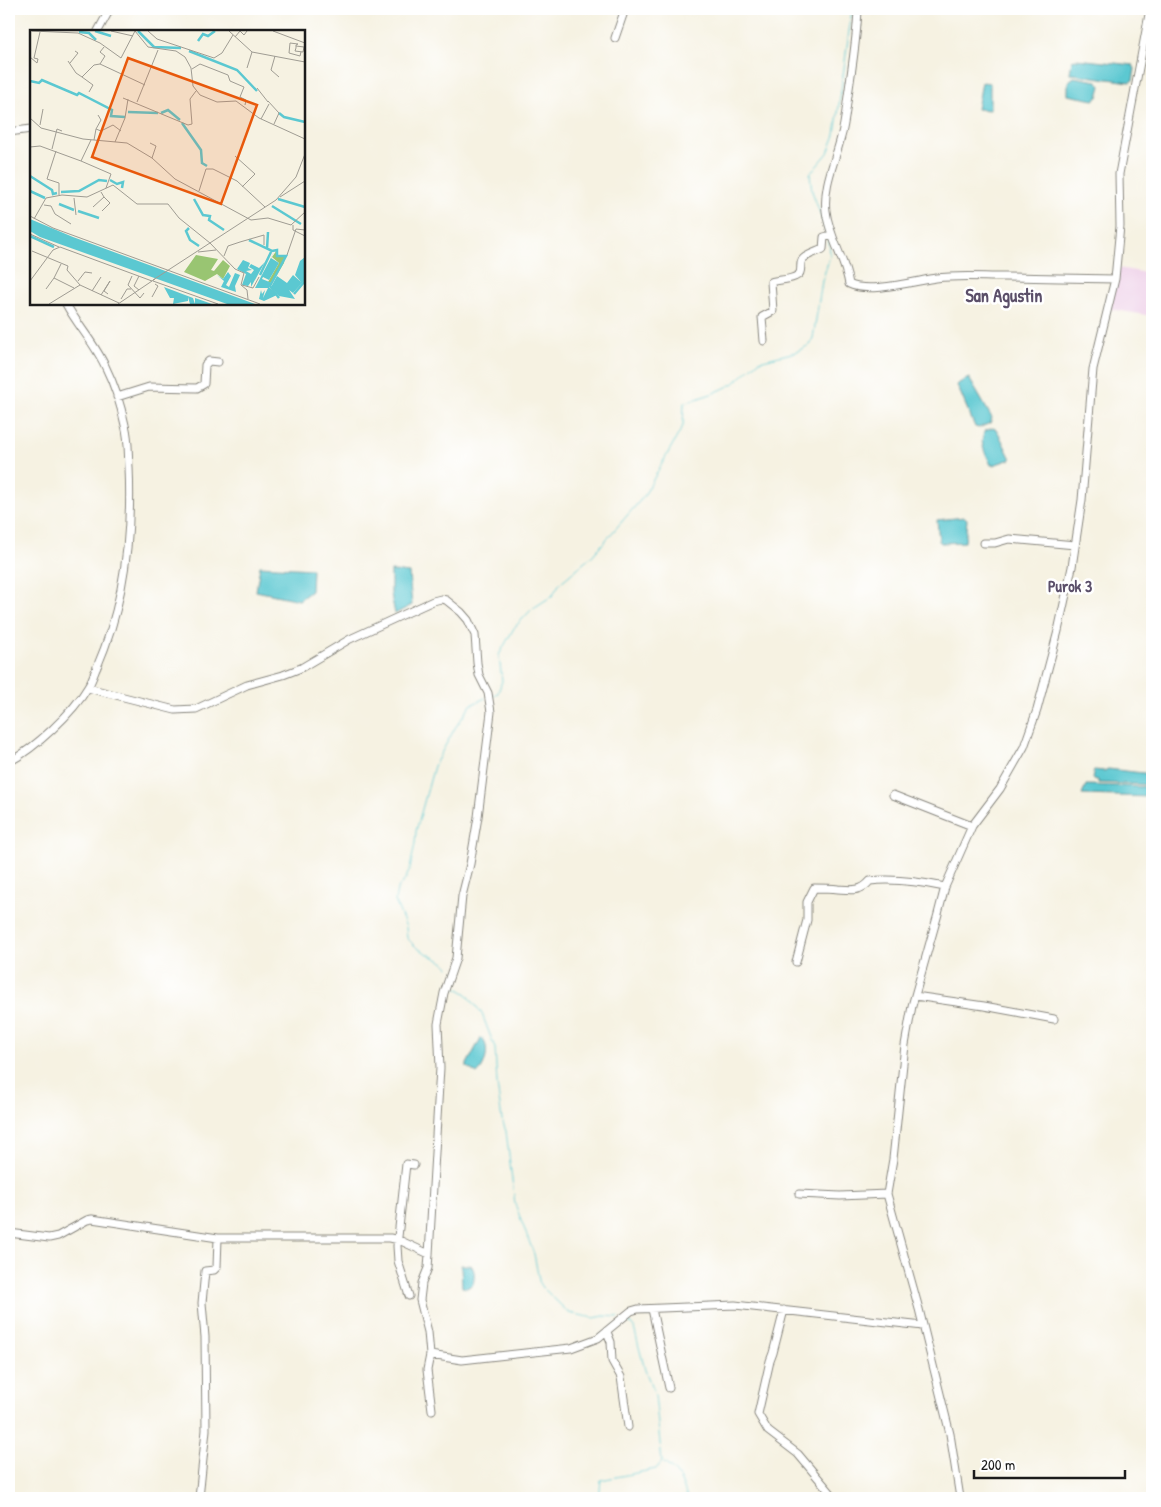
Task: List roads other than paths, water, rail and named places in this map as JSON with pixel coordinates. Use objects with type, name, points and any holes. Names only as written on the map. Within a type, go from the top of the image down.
[{"type":"street","points":[[99,30],[110,9]]},
{"type":"street","points":[[615,38],[624,9]]},
{"type":"street","points":[[858,9],[853,64],[842,136],[826,190],[826,212],[832,235],[846,269],[849,284],[871,287],[890,286],[938,278],[1115,279]]},
{"type":"street","points":[[960,1498],[950,1434],[887,1194],[894,1159],[906,1045],[912,1006],[945,887],[972,826],[1000,788],[1024,747],[1037,710],[1058,631],[1075,545],[1086,454],[1093,369],[1115,279],[1120,226],[1119,174],[1150,9]]},
{"type":"street","points":[[9,132],[30,129]]},
{"type":"street","points":[[764,341],[762,316],[773,311],[771,282],[786,280],[798,275],[804,258],[823,249],[824,237],[832,235]]},
{"type":"street","points":[[9,762],[31,748],[52,729],[88,688],[113,622],[128,536],[129,482],[126,427],[106,367],[67,305]]},
{"type":"street","points":[[117,397],[149,387],[196,388],[204,384],[205,365],[209,361],[218,362]]},
{"type":"street","points":[[984,543],[995,543],[1009,539],[1075,545]]},
{"type":"street","points":[[88,688],[175,710],[196,709],[247,685],[301,668],[350,639],[433,601],[446,600],[461,612],[472,628],[476,640],[479,675],[488,693],[491,712],[478,817],[462,896],[456,958],[444,993],[438,1024],[440,1068],[429,1254],[428,1268],[422,1283],[420,1300],[428,1332],[430,1355],[427,1370],[432,1410]]},
{"type":"street","points":[[893,795],[972,826]]},
{"type":"street","points":[[796,962],[807,920],[807,902],[814,888],[836,888],[855,891],[866,886],[870,881],[883,880],[924,883],[945,887]]},
{"type":"street","points":[[915,996],[1054,1019]]},
{"type":"street","points":[[409,1296],[398,1261],[398,1239],[406,1164],[414,1165]]},
{"type":"street","points":[[799,1194],[840,1196],[887,1194]]},
{"type":"street","points":[[9,1234],[49,1238],[58,1236],[92,1219],[218,1238],[384,1237],[398,1239],[429,1254]]},
{"type":"street","points":[[199,1498],[206,1430],[205,1337],[202,1303],[205,1271],[214,1270],[217,1267],[218,1238]]},
{"type":"street","points":[[430,1355],[462,1360],[571,1348],[588,1343],[607,1332],[631,1312],[638,1309],[735,1305],[923,1326]]},
{"type":"street","points":[[652,1309],[669,1388]]},
{"type":"street","points":[[784,1310],[758,1414],[768,1431],[798,1454],[835,1498]]},
{"type":"street","points":[[607,1332],[611,1342],[612,1361],[621,1377],[628,1427]]},
{"type":"water","points":[[1072,60],[1133,65],[1135,69],[1133,80],[1130,82],[1072,74],[1070,73]]},
{"type":"water","points":[[1074,77],[1097,81],[1101,86],[1098,97],[1094,100],[1068,95],[1068,82]]},
{"type":"water","points":[[982,82],[990,83],[990,110],[977,109]]},
{"type":"water","points":[[969,378],[992,418],[990,423],[979,428],[975,427],[957,385]]},
{"type":"water","points":[[993,428],[997,430],[1011,459],[991,465],[982,440],[985,431]]},
{"type":"water","points":[[965,517],[967,519],[965,542],[941,543],[939,541],[937,520]]},
{"type":"water","points":[[260,566],[312,569],[311,591],[299,600],[256,591]]},
{"type":"water","points":[[391,571],[409,573],[412,605],[395,614],[391,594]]},
{"type":"water","points":[[1108,769],[1152,774],[1152,785],[1098,783],[1098,780],[1092,779],[1094,770],[1104,771]]},
{"type":"water","points":[[1086,785],[1152,787],[1152,797],[1082,795]]},
{"type":"water","points":[[481,1038],[487,1051],[483,1066],[477,1074],[467,1067],[467,1064]]},
{"type":"water","points":[[461,1265],[471,1265],[474,1271],[473,1284],[467,1288],[462,1287]]},
{"type":"waterway","points":[[827,233],[812,191],[810,174],[828,153],[835,135],[852,9]]},
{"type":"waterway","points":[[491,696],[498,693],[502,681],[499,655],[514,628],[532,609],[552,596],[560,583],[592,556],[644,496],[683,426],[684,403],[714,393],[733,384],[759,361],[796,352],[809,345],[813,338],[822,281],[830,256],[829,239]]},
{"type":"waterway","points":[[449,967],[417,948],[407,938],[406,927],[395,901],[397,889],[405,880],[410,869],[416,831],[434,766],[455,728],[471,705],[485,698]]},
{"type":"waterway","points":[[455,972],[457,974],[454,986],[467,994],[482,1014],[495,1048],[497,1084],[502,1120],[506,1131],[515,1204],[534,1254],[540,1285],[569,1313],[594,1318],[604,1316],[619,1317]]},
{"type":"waterway","points":[[599,1498],[601,1480],[656,1469],[662,1462],[655,1395],[645,1370],[634,1328],[628,1321]]},
{"type":"waterway","points":[[664,1463],[679,1478],[687,1498]]},
{"type":"district","name":"San Agustin","points":[[1004,296]]},
{"type":"district","name":"Purok 3","points":[[1070,586]]}]
